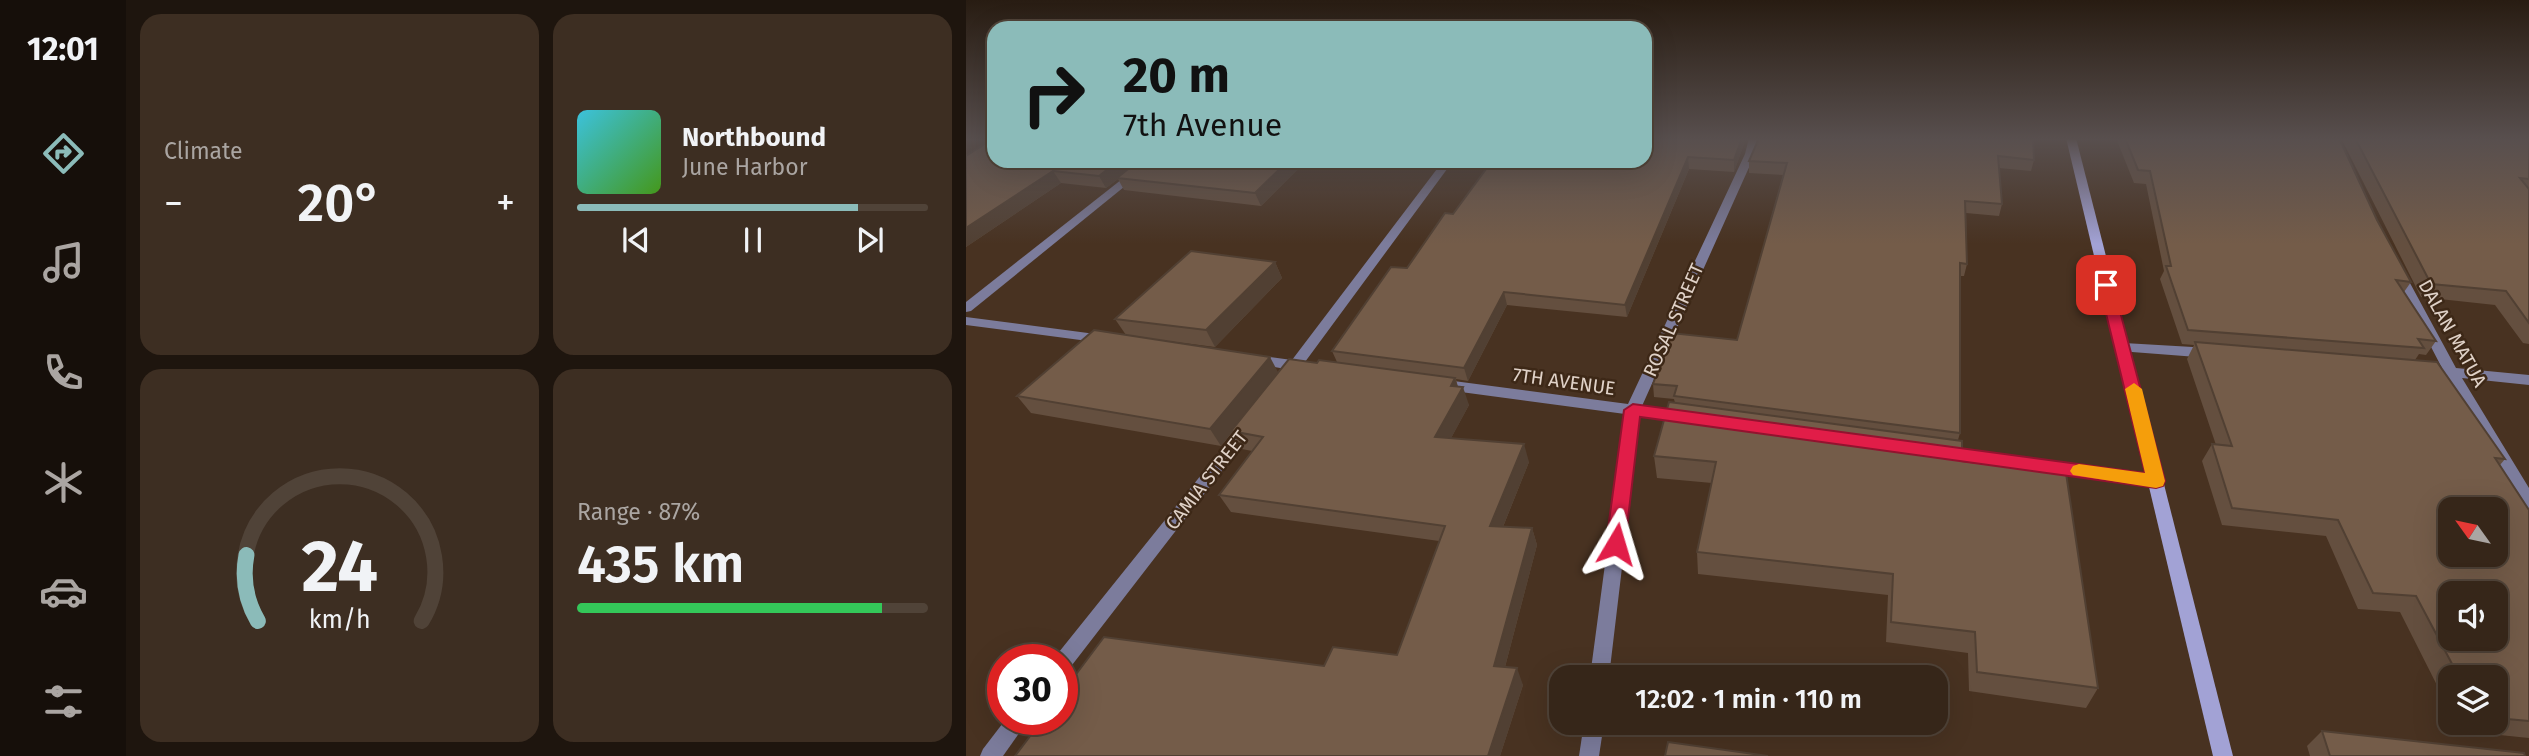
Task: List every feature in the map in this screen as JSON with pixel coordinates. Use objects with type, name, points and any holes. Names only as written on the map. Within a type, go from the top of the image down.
[{"type":"main road","points":[[2080,173],[2223,756]]},
{"type":"street","points":[[966,308],[1136,173]]},
{"type":"street","points":[[1279,386],[1439,173]]},
{"type":"street","name":"ROSAL STREET","points":[[1601,665],[1633,410],[1740,173]]},
{"type":"street","name":"DALAN MATUA","points":[[2391,258],[2444,371],[2529,502]]},
{"type":"street","points":[[966,321],[1117,341]]},
{"type":"street","points":[[2124,348],[2225,354]]},
{"type":"street","points":[[1241,358],[1323,369]]},
{"type":"street","points":[[2444,371],[2529,380]]},
{"type":"street","name":"7TH AVENUE","points":[[1431,383],[1696,418]]},
{"type":"street","name":"CAMIA STREET","points":[[1077,644],[1254,418]]},
{"type":"street","points":[[1925,450],[2156,481]]},
{"type":"street","points":[[990,756],[1006,735]]},
{"type":"street","points":[[1589,756],[1592,735]]},
{"type":"building","points":[[966,173],[1050,173],[966,228]]},
{"type":"building","points":[[1074,173],[1102,173],[1099,176]]},
{"type":"building","points":[[1123,173],[1275,173],[1255,193],[1117,178]]},
{"type":"building","points":[[1483,173],[1681,173],[1625,305],[1504,292],[1464,368],[1332,351],[1391,267],[1407,268],[1445,213],[1453,214]]},
{"type":"building","points":[[1784,173],[1999,173],[2002,204],[1965,201],[1967,264],[1960,263],[1960,433],[1674,396],[1677,386],[1653,384],[1671,333],[1737,340]]},
{"type":"building","points":[[2151,173],[2355,173],[2411,282],[2396,280],[2436,341],[2418,339],[2424,348],[2188,330],[2166,266],[2171,266]]},
{"type":"building","points":[[2373,173],[2529,173],[2529,179],[2520,178],[2529,189],[2529,323],[2506,291],[2431,284]]},
{"type":"building","points":[[1191,251],[1275,262],[1206,330],[1115,319]]},
{"type":"building","points":[[1094,330],[1270,357],[1210,429],[1017,396]]},
{"type":"building","points":[[2195,342],[2437,362],[2505,459],[2495,458],[2529,510],[2529,721],[2508,719],[2508,665],[2453,665],[2445,651],[2508,651],[2508,581],[2438,581],[2438,637],[2416,596],[2373,593],[2338,520],[2232,508],[2212,444],[2232,446]]},
{"type":"building","points":[[1289,359],[1317,363],[1319,360],[1455,378],[1451,386],[1463,387],[1435,437],[1524,444],[1490,526],[1532,528],[1494,666],[1517,668],[1488,756],[1015,756],[1031,735],[1078,735],[1078,672],[1104,637],[1324,666],[1333,647],[1397,655],[1445,526],[1219,495],[1263,437],[1231,431]]},
{"type":"building","points":[[1669,402],[1962,441],[1962,461],[2066,473],[2098,688],[1977,672],[1975,632],[1891,622],[1893,574],[1697,552],[1716,462],[1654,456]]},
{"type":"building","points":[[2322,731],[2524,753],[2525,756],[2330,756]]},
{"type":"building","points":[[1668,742],[1768,756],[1665,756]]},
{"type":"slow traffic","points":[[2079,471],[2156,481],[2134,389]]},
{"type":"route","points":[[1616,544],[1633,410],[2156,481],[2106,285]]}]
